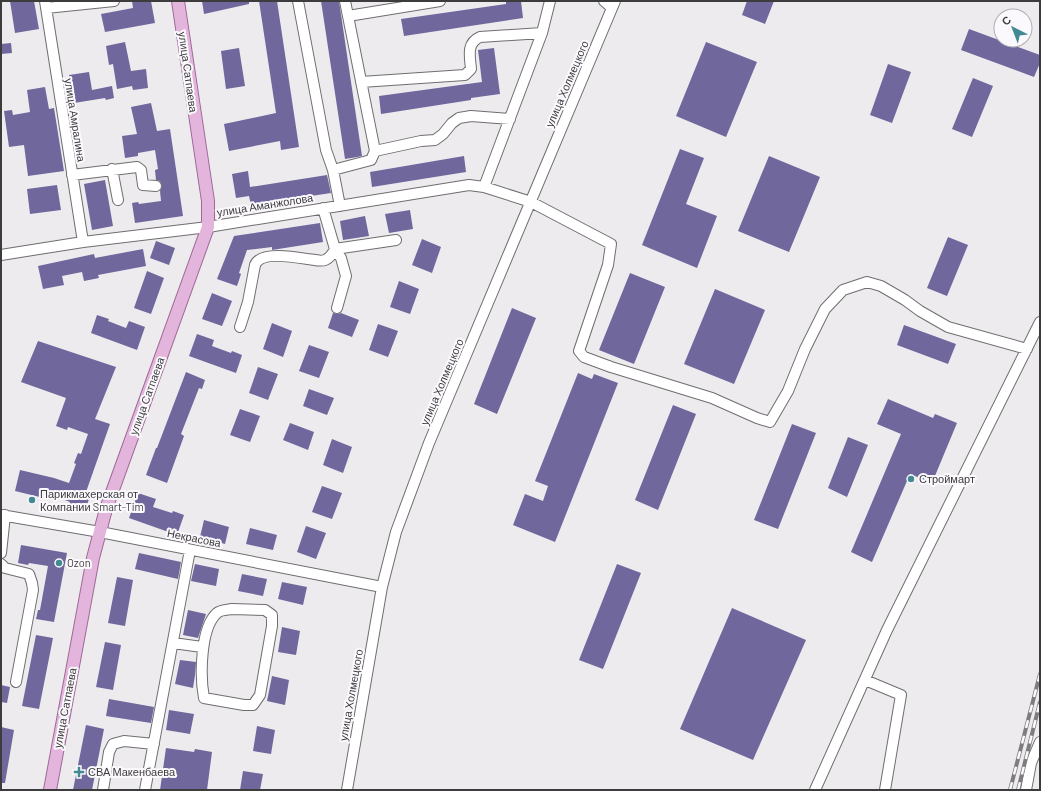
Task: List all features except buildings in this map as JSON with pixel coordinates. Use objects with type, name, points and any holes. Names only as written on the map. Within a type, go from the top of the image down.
[{"type":"main road","name":"улица Сатпаева","points":[[50,790],[92,566],[106,509],[208,227],[208,202],[178,1]]},
{"type":"street","points":[[45,5],[114,1]]},
{"type":"street","points":[[298,1],[326,150],[333,170],[340,206]]},
{"type":"street","points":[[333,170],[371,160],[375,151],[345,1]]},
{"type":"street","points":[[348,16],[440,1]]},
{"type":"street","points":[[484,187],[542,33],[550,1]]},
{"type":"street","name":"улица Холмецкого","points":[[347,790],[382,587],[396,532],[429,443],[531,202],[610,3]]},
{"type":"street","name":"улица Амралина","points":[[45,5],[82,242]]},
{"type":"street","points":[[361,82],[465,74],[471,69],[469,48],[476,39],[480,37],[542,33]]},
{"type":"street","points":[[375,151],[435,140],[459,118],[471,116],[510,118]]},
{"type":"street","points":[[72,176],[112,169],[137,167],[141,170],[144,186],[156,186]]},
{"type":"street","points":[[112,169],[118,200]]},
{"type":"street","name":"улица Аманжолова","points":[[1,255],[82,242],[208,227],[470,185],[484,187],[531,202],[611,244],[608,265],[579,351],[584,357],[611,367],[712,398],[763,420],[770,422],[788,391],[805,349],[825,309],[843,290],[867,282],[887,290],[905,300],[920,311],[948,327],[1027,349]]},
{"type":"street","points":[[323,208],[335,249],[341,258],[346,276],[338,308]]},
{"type":"street","points":[[240,327],[248,302],[257,260],[269,256],[292,256],[322,261],[330,257],[335,249],[396,240]]},
{"type":"street","points":[[815,790],[887,630],[1040,322]]},
{"type":"street","points":[[1,553],[3,515]]},
{"type":"street","name":"Некрасова","points":[[3,515],[100,532],[382,587]]},
{"type":"street","points":[[145,790],[190,550]]},
{"type":"street","points":[[2,566],[29,574],[33,590],[16,682]]},
{"type":"street","points":[[232,608],[265,610],[272,615],[272,626],[260,695],[253,704],[244,706],[204,698],[202,689],[202,647],[210,622],[218,612],[232,608]]},
{"type":"street","points":[[173,643],[202,647]]},
{"type":"street","points":[[865,680],[901,695],[885,790]]},
{"type":"street","points":[[103,790],[109,752],[113,744],[124,741],[154,744]]},
{"type":"street","points":[[1026,790],[1031,763],[1040,742]]},
{"type":"railway","points":[[1010,790],[1040,674]]},
{"type":"railway","points":[[1018,790],[1040,702]]},
{"type":"place","name":"Строймарт","points":[[911,479]]},
{"type":"place","name":"Парикмахерская от Компании Smart-Tim","points":[[32,500]]},
{"type":"place","name":"Ozon","points":[[59,563]]},
{"type":"place","name":"СВА Макенбаева","points":[[79,772]]}]
